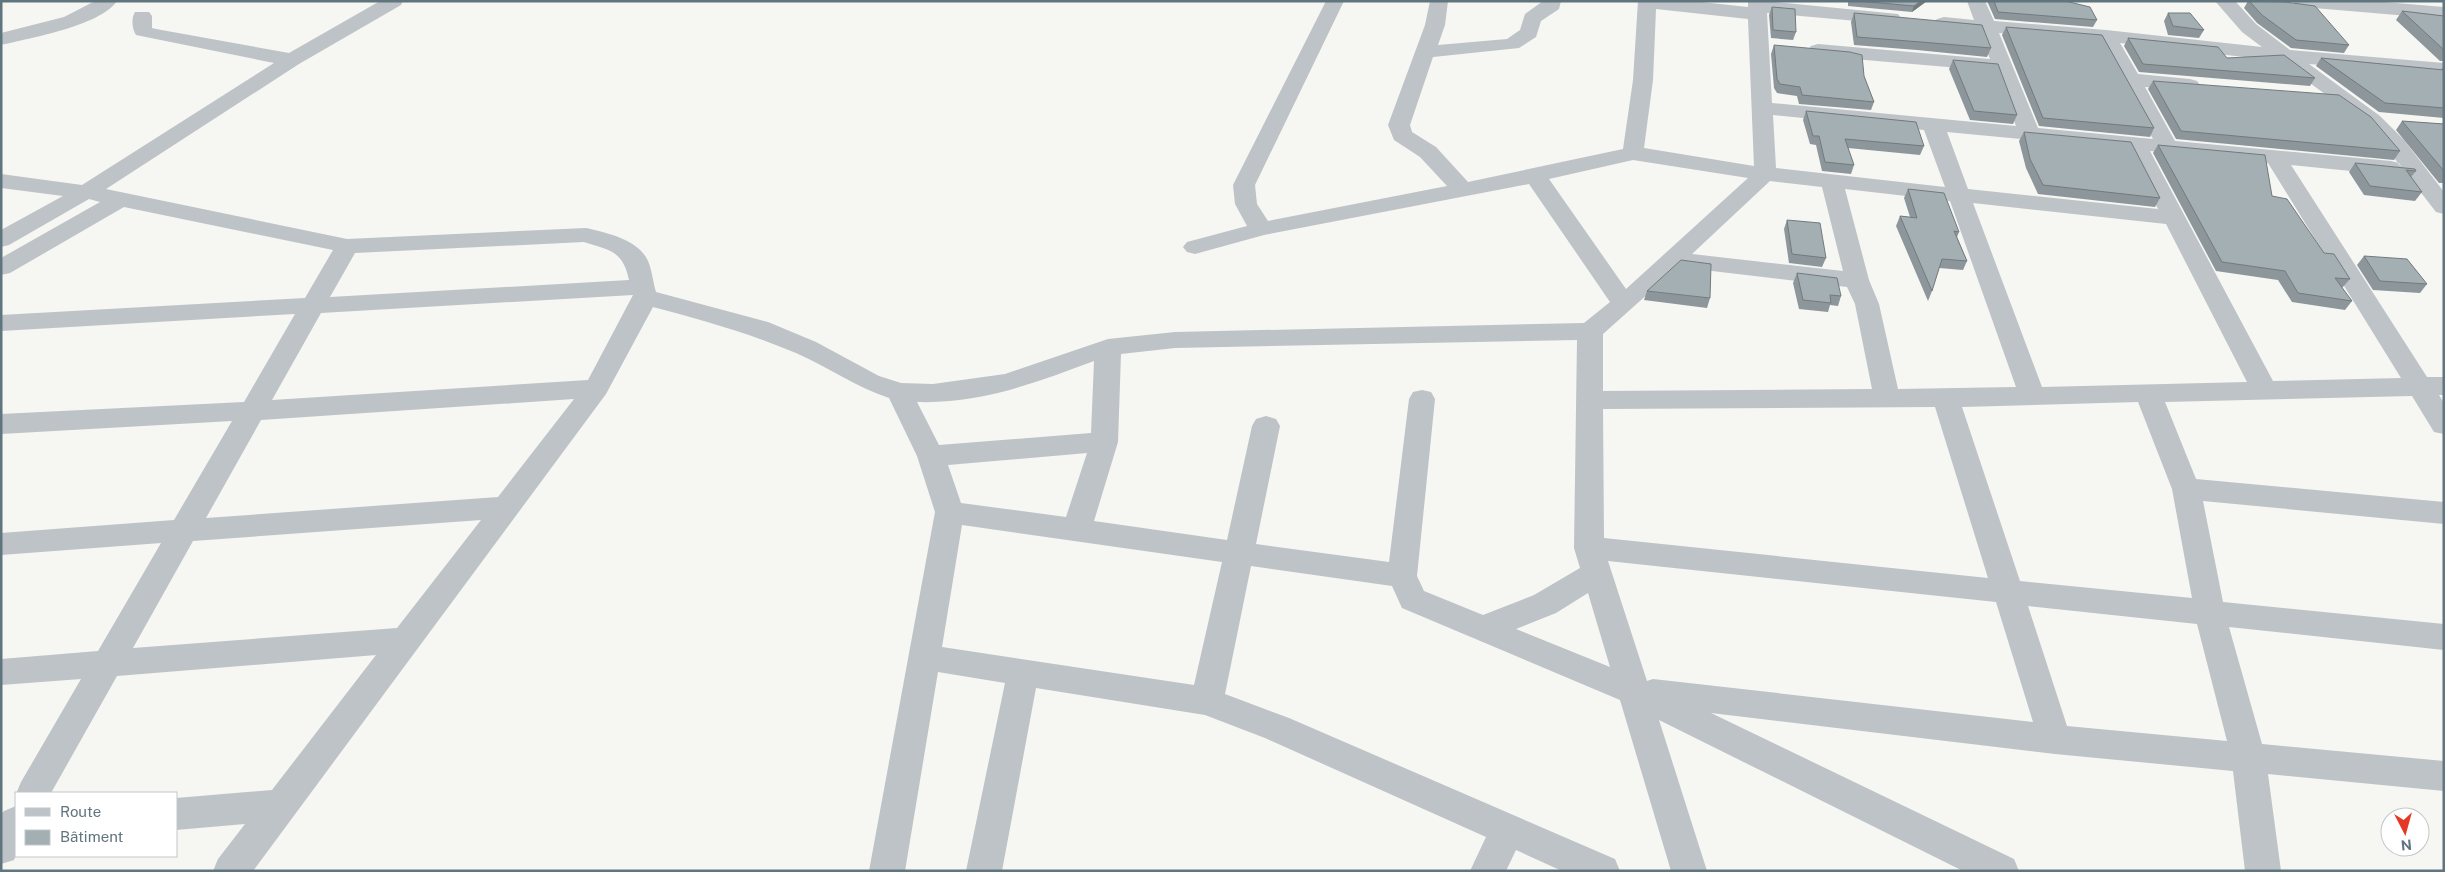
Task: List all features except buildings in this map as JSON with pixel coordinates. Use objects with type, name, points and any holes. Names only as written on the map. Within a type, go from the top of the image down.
[{"type":"street","points":[[1,39],[69,20],[100,8],[108,1]]},
{"type":"street","points":[[1,240],[86,192],[292,60],[394,1]]},
{"type":"street","points":[[1261,229],[1246,204],[1244,185],[1335,1]]},
{"type":"street","points":[[1439,1],[1435,24],[1426,52],[1399,125],[1402,135],[1428,152],[1463,190]]},
{"type":"street","points":[[1426,52],[1512,44],[1529,33],[1532,18],[1552,5],[1552,1]]},
{"type":"street","points":[[1633,154],[1643,80],[1647,1],[1758,7],[1906,20]]},
{"type":"street","points":[[1976,1],[2030,134]]},
{"type":"street","points":[[2224,1],[2249,28],[2373,120],[2429,182],[2444,207]]},
{"type":"street","points":[[2302,1],[2444,13]]},
{"type":"street","points":[[1758,7],[1779,47],[1762,108],[1765,174]]},
{"type":"street","points":[[142,16],[142,31],[292,60]]},
{"type":"street","points":[[1926,21],[2106,36],[2285,56],[2444,69]]},
{"type":"street","points":[[2106,36],[2168,147]]},
{"type":"street","points":[[1779,47],[2001,66]]},
{"type":"street","points":[[2131,80],[2208,86]]},
{"type":"street","points":[[2305,93],[2343,96]]},
{"type":"street","points":[[1762,108],[2275,157],[2429,182]]},
{"type":"street","points":[[2373,120],[2400,121]]},
{"type":"street","points":[[1933,124],[2032,396]]},
{"type":"street","points":[[2135,144],[2265,390]]},
{"type":"street","points":[[1195,246],[1261,229],[1535,176],[1633,154],[1765,174],[2174,218]]},
{"type":"street","points":[[2275,157],[2432,386],[2444,425]]},
{"type":"street","points":[[1,323],[312,305],[643,292],[759,328],[808,348],[870,382],[899,392],[933,393],[1008,383],[1108,347],[1175,340],[1590,331],[1624,304],[1765,174]]},
{"type":"street","points":[[1535,176],[1624,304]]},
{"type":"street","points":[[1,181],[86,192],[346,246],[586,235],[618,246],[635,260],[643,292],[597,388],[231,871]]},
{"type":"street","points":[[1832,181],[1857,280],[1867,304],[1887,398]]},
{"type":"street","points":[[1,268],[121,199]]},
{"type":"street","points":[[34,792],[346,246]]},
{"type":"street","points":[[1671,259],[1857,280]]},
{"type":"street","points":[[1590,331],[1593,561],[1688,871]]},
{"type":"street","points":[[1077,530],[1104,442],[1108,347]]},
{"type":"street","points":[[1590,400],[1946,398],[2432,386]]},
{"type":"street","points":[[1,424],[252,411],[597,388]]},
{"type":"street","points":[[887,871],[950,512],[931,456],[899,392]]},
{"type":"street","points":[[2148,393],[2186,489],[2210,613],[2249,759],[2263,871]]},
{"type":"street","points":[[1946,398],[2054,739]]},
{"type":"street","points":[[1422,399],[1402,576],[1413,599],[1632,691],[2001,871]]},
{"type":"street","points":[[1207,701],[1266,426]]},
{"type":"street","points":[[931,456],[1104,442]]},
{"type":"street","points":[[2186,489],[2444,513]]},
{"type":"street","points":[[1,544],[507,507]]},
{"type":"street","points":[[950,512],[1402,576]]},
{"type":"street","points":[[1481,629],[1546,604],[1593,561],[2008,592],[2444,637]]},
{"type":"street","points":[[1,672],[406,640]]},
{"type":"street","points":[[924,657],[1207,701],[1277,728],[1602,871]]},
{"type":"street","points":[[984,871],[1023,672]]},
{"type":"street","points":[[1632,691],[2054,739],[2444,776]]},
{"type":"street","points":[[178,814],[281,805]]},
{"type":"street","points":[[1488,871],[1508,829]]}]
